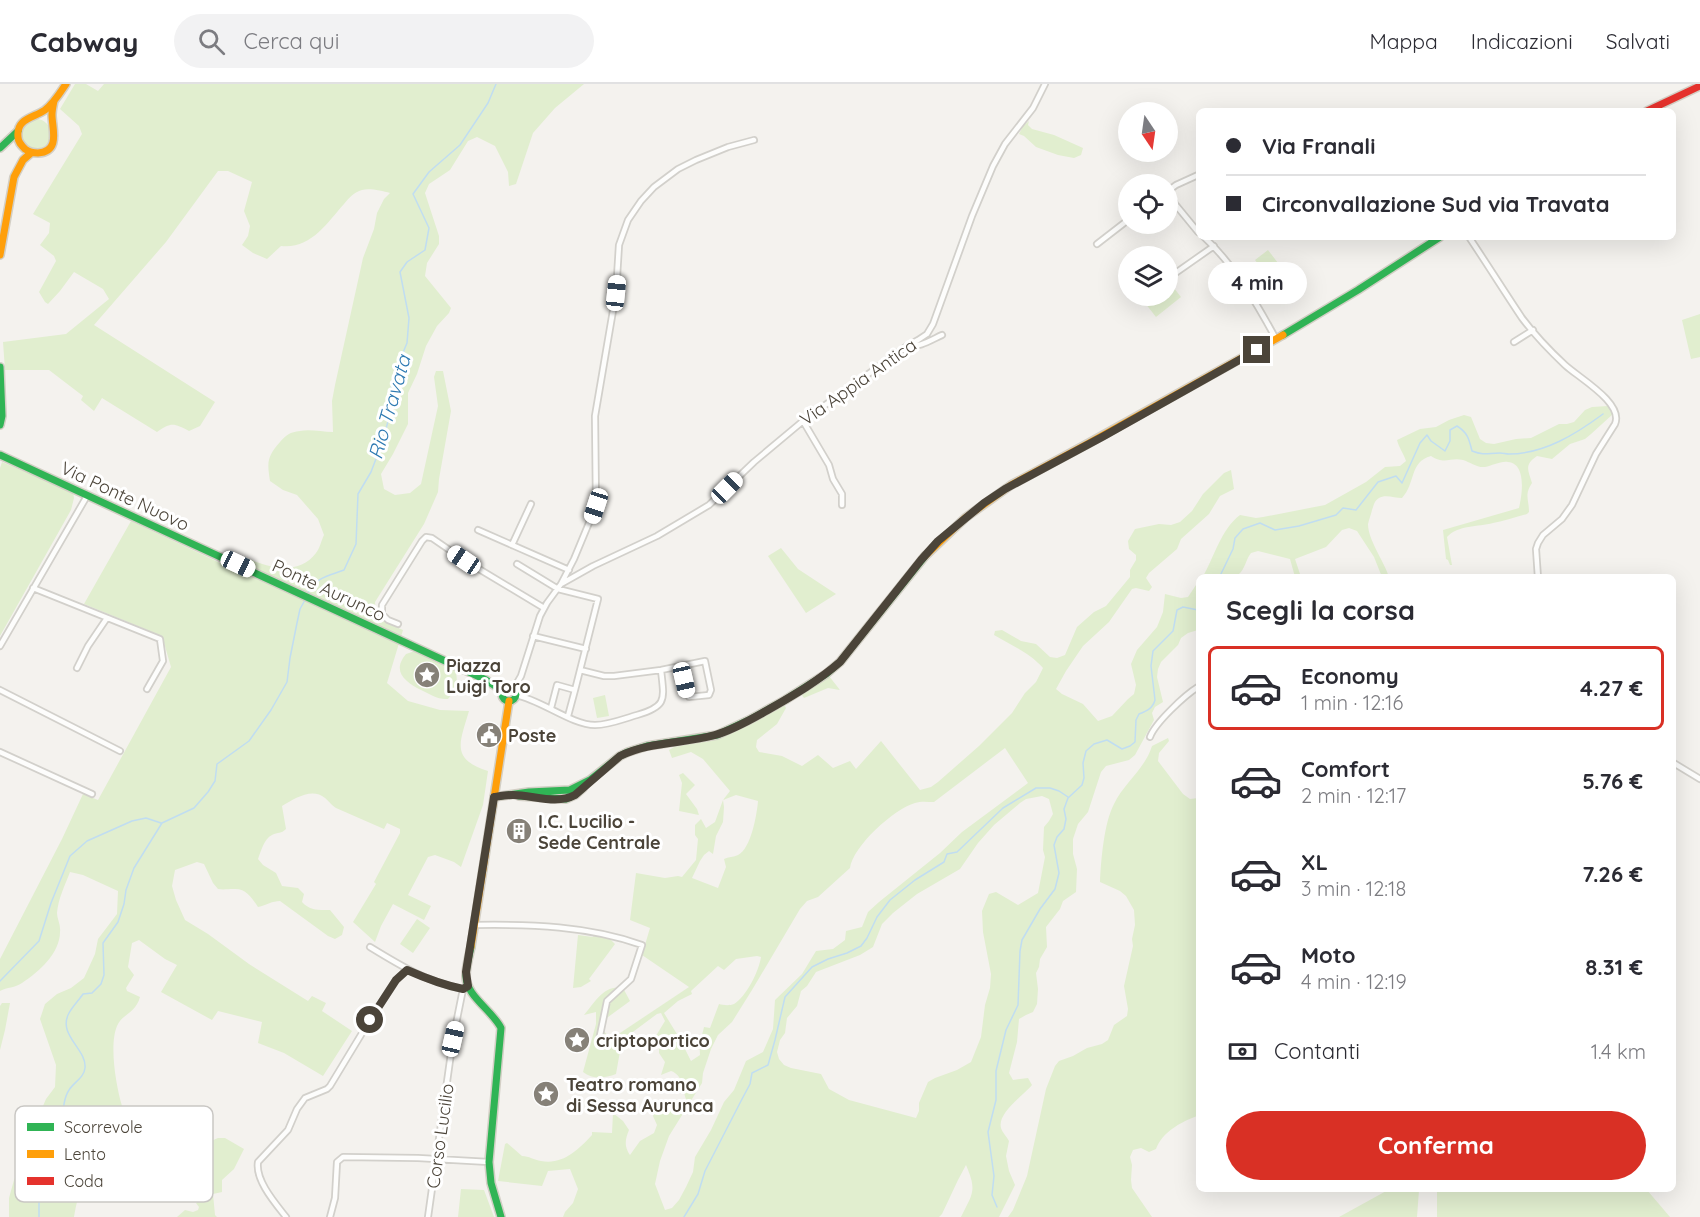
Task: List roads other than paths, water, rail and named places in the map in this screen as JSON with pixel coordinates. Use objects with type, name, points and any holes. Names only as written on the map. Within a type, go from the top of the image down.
[{"type":"street","points":[[19,167],[22,147],[18,141],[18,131],[21,122],[45,110],[66,84]]},
{"type":"street","name":"Via Appia Antica","points":[[515,692],[544,608],[559,587],[593,566],[657,536],[702,510],[803,421],[931,329],[972,216],[993,166],[1005,144],[1034,108],[1045,84]]},
{"type":"street","points":[[1653,108],[1700,86]]},
{"type":"street","points":[[2,146],[15,143],[31,153],[38,154],[49,149],[55,138],[51,111],[54,101]]},
{"type":"street","points":[[34,116],[44,117],[53,126]]},
{"type":"street","points":[[2,146],[18,131]]},
{"type":"street","points":[[559,587],[569,570],[596,506],[594,416],[616,293],[619,245],[628,220],[654,187],[678,169],[728,147],[754,140]]},
{"type":"street","points":[[0,255],[14,175],[31,153]]},
{"type":"street","points":[[1178,184],[1196,176]]},
{"type":"street","points":[[1178,208],[1196,230]]},
{"type":"street","points":[[1097,244],[1118,228]]},
{"type":"street","points":[[1207,240],[1244,283],[1276,339]]},
{"type":"street","points":[[494,797],[514,795],[566,799],[575,795],[620,756],[628,752],[647,746],[717,735],[749,720],[804,688],[840,662],[938,541],[984,503],[1005,489],[1276,339],[1369,284],[1435,240]]},
{"type":"street","points":[[1471,240],[1523,319],[1572,371],[1605,397],[1616,411],[1617,420],[1596,454],[1572,505],[1562,519],[1543,535],[1538,543],[1536,549],[1538,574]]},
{"type":"street","points":[[1178,271],[1214,246]]},
{"type":"street","points":[[1514,342],[1533,330]]},
{"type":"street","points":[[907,346],[913,347],[942,335]]},
{"type":"street","points":[[0,367],[2,416],[0,425]]},
{"type":"street","points":[[803,421],[829,465],[833,479],[842,494],[842,505]]},
{"type":"street","name":"Via Ponte Nuovo","points":[[0,456],[238,564]]},
{"type":"street","points":[[0,646],[87,496]]},
{"type":"street","points":[[512,545],[531,504]]},
{"type":"street","points":[[478,530],[569,570]]},
{"type":"street","points":[[398,624],[388,620],[382,614],[382,605],[426,537],[432,538],[544,608]]},
{"type":"street","name":"Ponte Aurunco","points":[[238,564],[486,680],[503,691]]},
{"type":"street","points":[[517,564],[559,587],[598,599],[568,716]]},
{"type":"street","points":[[33,588],[160,639],[163,661],[147,689]]},
{"type":"street","points":[[77,668],[88,646],[107,618]]},
{"type":"street","points":[[533,636],[586,649]]},
{"type":"street","points":[[580,670],[614,676],[705,661],[711,690],[709,695],[689,697],[681,666]]},
{"type":"street","points":[[509,701],[503,698],[503,691],[508,687],[587,724],[601,724],[655,709],[663,693],[661,670]]},
{"type":"street","points":[[550,708],[557,685],[575,690]]},
{"type":"street","points":[[1150,738],[1158,723],[1196,688]]},
{"type":"street","points":[[0,690],[120,752]]},
{"type":"street","points":[[501,1217],[490,1183],[489,1162],[501,1028],[495,1017],[466,986],[466,972],[509,701],[513,700],[515,692]]},
{"type":"street","points":[[0,752],[92,794]]},
{"type":"street","points":[[1676,764],[1700,779]]},
{"type":"street","points":[[474,925],[513,924],[576,929],[642,945],[631,979],[607,1001],[599,1040]]},
{"type":"street","points":[[370,947],[407,970],[429,980],[466,986]]},
{"type":"street","points":[[286,1217],[262,1183],[258,1162],[288,1130],[297,1109],[305,1098],[330,1086],[396,980],[407,970]]},
{"type":"street","name":"Corso Lucilio","points":[[428,1217],[453,1039],[466,986]]},
{"type":"street","points":[[330,1217],[335,1198],[338,1159],[346,1157],[489,1162]]},
{"type":"waterway","name":"Rio Travata","points":[[308,593],[319,580],[344,570],[356,544],[358,494],[371,472],[382,443],[392,407],[390,392],[407,343],[409,318],[400,272],[407,262],[425,250],[429,228],[413,194],[429,172],[460,145],[488,103],[496,84]]},
{"type":"waterway","points":[[1221,574],[1233,549],[1235,538],[1243,529],[1260,523],[1275,530],[1299,526],[1336,515],[1343,508],[1356,510],[1378,482],[1396,476],[1402,483],[1420,443],[1427,435],[1431,441],[1445,451],[1450,441],[1450,430],[1457,426],[1468,437],[1472,451],[1483,454],[1522,453],[1559,442],[1603,414]]},
{"type":"waterway","name":"Rio Travata","points":[[64,1106],[69,1090],[83,1075],[85,1068],[82,1054],[69,1035],[66,1021],[83,994],[92,993],[101,984],[104,975],[103,943],[118,922],[134,868],[162,823],[194,808],[215,781],[217,764],[249,741],[271,710],[287,682],[300,609],[305,600]]},
{"type":"waterway","points":[[997,1207],[992,1195],[994,1176],[988,1132],[996,1100],[996,1071],[1006,1030],[1018,1005],[1022,940],[1055,889],[1059,873],[1054,845],[1064,829],[1066,819],[1064,809],[1068,798],[1082,785],[1086,751],[1094,744],[1107,740],[1122,749],[1135,742],[1136,720],[1139,714],[1151,707],[1155,700],[1151,666],[1153,651],[1173,631],[1177,610],[1183,607],[1196,610]]},
{"type":"waterway","points":[[684,1217],[698,1194],[705,1171],[750,1084],[752,1073],[768,1065],[785,997],[812,967],[861,946],[877,917],[890,900],[915,880],[944,862],[947,854],[957,852],[1003,808],[1036,788],[1050,788],[1068,797]]},
{"type":"waterway","points":[[0,981],[39,941],[70,856],[87,841],[132,821],[146,818],[161,823]]},
{"type":"waterway","name":"Rio Travata","points":[[39,1202],[39,1217]]},
{"type":"place","name":"Piazza Luigi Toro","points":[[427,675]]},
{"type":"place","name":"Poste","points":[[489,735]]},
{"type":"place","name":"I.C. Lucilio - Sede Centrale","points":[[519,831]]},
{"type":"place","name":"criptoportico","points":[[577,1040]]},
{"type":"place","name":"Teatro romano di Sessa Aurunca","points":[[546,1094]]}]
